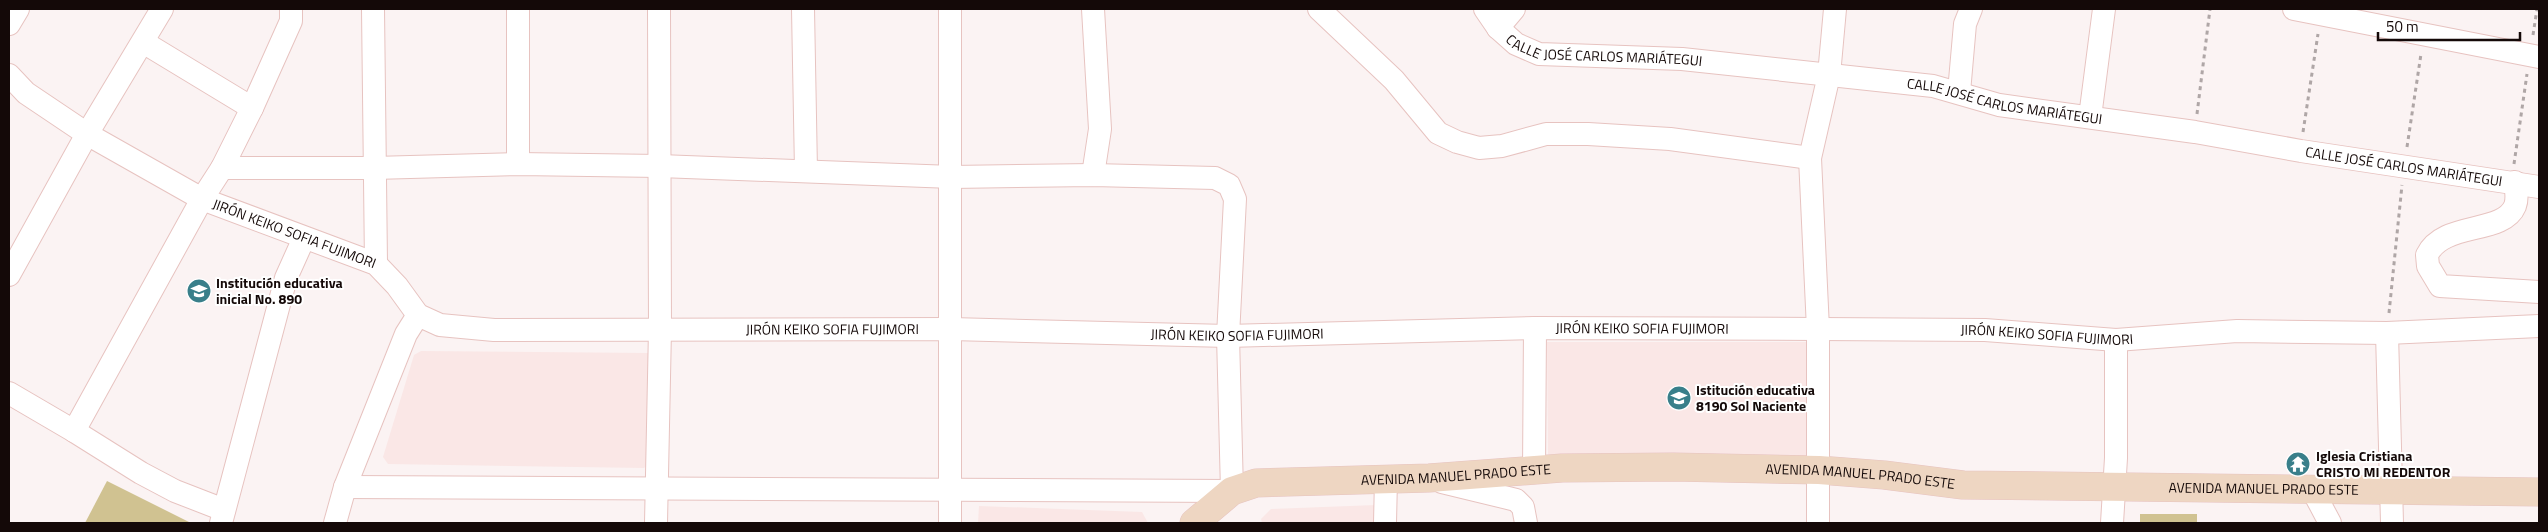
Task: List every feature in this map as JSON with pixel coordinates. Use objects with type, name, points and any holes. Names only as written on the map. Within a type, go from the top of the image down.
[{"type":"street","points":[[9,24],[18,9]]},
{"type":"street","points":[[9,275],[87,134],[162,9]]},
{"type":"street","points":[[74,430],[202,199],[222,168],[252,108],[291,21],[291,9]]},
{"type":"street","points":[[373,9],[376,264]]},
{"type":"street","points":[[518,9],[518,164]]},
{"type":"street","points":[[656,523],[660,329],[659,9]]},
{"type":"street","points":[[803,9],[806,171]]},
{"type":"street","points":[[950,9],[952,177],[950,523]]},
{"type":"street","points":[[1093,9],[1100,129],[1093,175]]},
{"type":"street","points":[[1320,9],[1394,80],[1438,133],[1457,142],[1479,148],[1494,147],[1546,134],[1588,134],[1670,139],[1810,158]]},
{"type":"street","name":"CALLE JOSÉ CARLOS MARIÁTEGUI","points":[[1485,9],[1498,28],[1516,44],[1539,54],[1682,59],[1933,86],[1999,105],[2195,132],[2300,151],[2539,187]]},
{"type":"street","points":[[1498,28],[1514,9]]},
{"type":"street","points":[[1818,523],[1818,329],[1810,158],[1829,75],[1835,9]]},
{"type":"street","points":[[1959,92],[1965,24],[1971,9]]},
{"type":"street","points":[[2090,117],[2104,9]]},
{"type":"street","points":[[2294,9],[2534,57]]},
{"type":"street","points":[[142,42],[252,108]]},
{"type":"street","name":"JIRÓN KEIKO SOFIA FUJIMORI","points":[[9,75],[26,93],[87,134],[202,199],[376,264],[398,286],[418,315],[440,325],[494,330],[951,329],[1228,336],[1535,328],[1985,330],[2116,340],[2237,331],[2387,333],[2539,326]]},
{"type":"street","points":[[222,168],[374,168],[518,164],[660,166],[952,177],[1093,175],[1215,178],[1229,185],[1235,199],[1228,336],[1232,491],[345,487]]},
{"type":"street","points":[[2515,182],[2517,199],[2515,207],[2505,216],[2492,222],[2438,240],[2427,255],[2428,266],[2440,286],[2539,292]]},
{"type":"street","points":[[9,393],[74,430],[141,474],[223,517],[286,278],[304,238]]},
{"type":"street","points":[[335,523],[345,487],[406,334],[418,315]]},
{"type":"street","points":[[1534,471],[1535,328]]},
{"type":"street","points":[[2387,333],[2392,523]]},
{"type":"street","points":[[2112,523],[2115,489],[2116,340]]},
{"type":"street","name":"AVENIDA MANUEL PRADO ESTE","points":[[1194,523],[1232,491],[1256,483],[1429,478],[1581,468],[1819,470],[1884,474],[1963,485],[2115,489],[2539,492]]},
{"type":"street","points":[[1429,478],[1516,500],[1523,507],[1526,523]]},
{"type":"street","points":[[1385,523],[1386,479]]},
{"type":"street","points":[[2313,491],[2330,523]]},
{"type":"path","points":[[2195,132],[2210,9]]},
{"type":"path","points":[[2300,151],[2320,14]]},
{"type":"path","points":[[2387,333],[2404,166],[2424,34]]},
{"type":"path","points":[[2515,182],[2514,160],[2534,57]]},
{"type":"shaded area","name":"Istitución educativa 8190 Sol Naciente","points":[[1547,342],[1810,342],[1810,459],[1548,454]]},
{"type":"shaded area","points":[[421,351],[649,353],[651,462],[644,468],[388,464],[383,457],[414,355]]},
{"type":"shaded area","points":[[107,481],[191,523],[85,523]]},
{"type":"shaded area","points":[[1376,505],[1376,523],[1262,523],[1261,519],[1271,509]]},
{"type":"shaded area","points":[[979,506],[1142,512],[1148,523],[978,523]]},
{"type":"shaded area","points":[[2140,514],[2197,514],[2197,523],[2140,523]]},
{"type":"place","name":"Institución educativa inicial No. 890","points":[[199,291]]},
{"type":"place","name":"Istitución educativa 8190 Sol Naciente","points":[[1679,398]]},
{"type":"place","name":"Iglesia Cristiana CRISTO MI REDENTOR","points":[[2298,464]]}]
